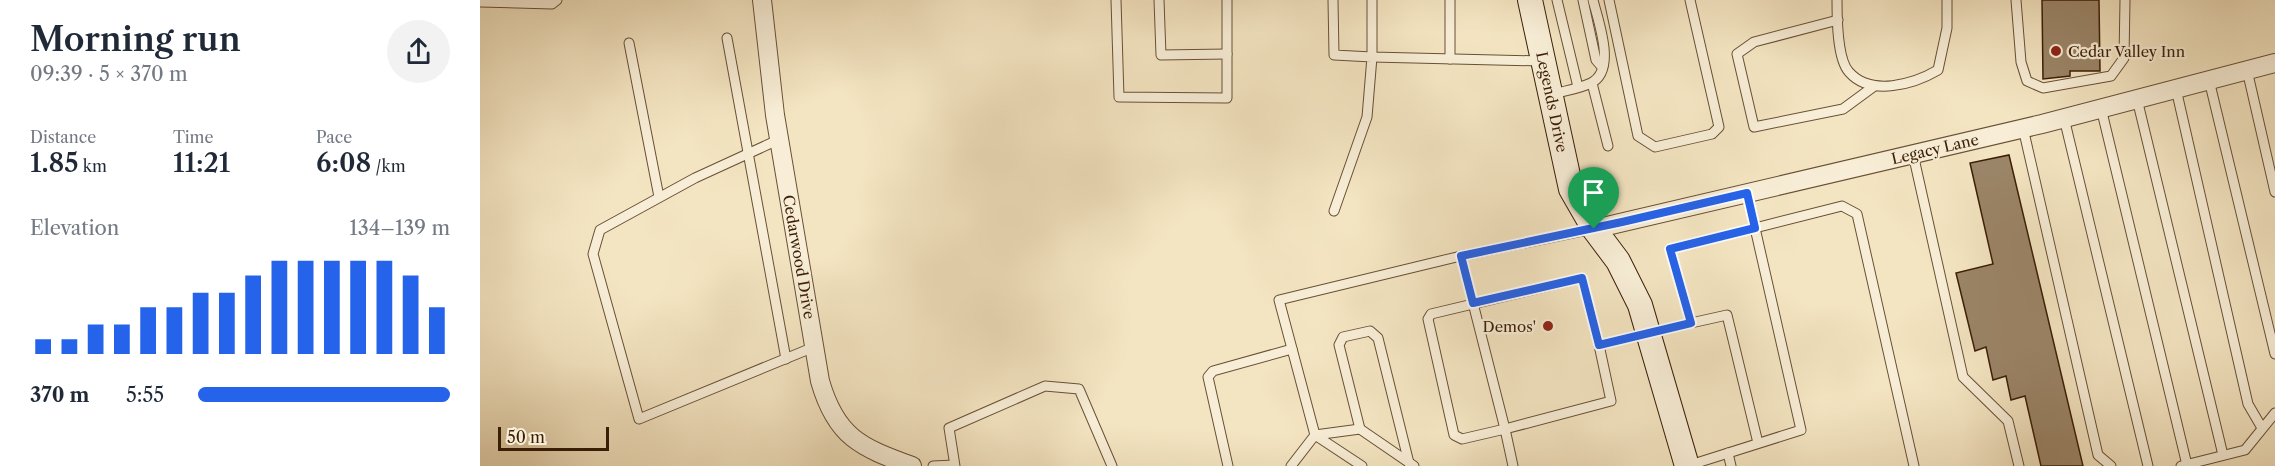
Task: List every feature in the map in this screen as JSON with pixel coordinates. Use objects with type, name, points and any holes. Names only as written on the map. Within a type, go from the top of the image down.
[{"type":"street","name":"Cedarwood Drive","points":[[762,0],[780,139],[814,347],[826,400],[840,426],[875,452],[912,466]]},
{"type":"street","name":"Legends Drive","points":[[1530,0],[1571,189],[1594,229],[1628,279],[1648,333],[1687,466]]},
{"type":"street","name":"Legacy Lane","points":[[1594,229],[2023,128],[2275,63]]},
{"type":"lane","points":[[480,2],[552,4],[557,0]]},
{"type":"lane","points":[[1116,0],[1119,97],[1227,98],[1227,0]]},
{"type":"lane","points":[[1159,0],[1161,55],[1227,54]]},
{"type":"lane","points":[[1333,0],[1334,55],[1543,61]]},
{"type":"lane","points":[[1334,211],[1367,117],[1372,57],[1372,0]]},
{"type":"lane","points":[[1450,0],[1450,58]]},
{"type":"lane","points":[[1557,0],[1578,87]]},
{"type":"lane","points":[[1583,0],[1596,60],[1602,67]]},
{"type":"lane","points":[[1550,94],[1592,83],[1599,77],[1606,58],[1593,0]]},
{"type":"lane","points":[[1610,0],[1638,136],[1655,147],[1712,134],[1719,127],[1690,0]]},
{"type":"lane","points":[[1837,0],[1839,45],[1848,72],[1874,87]]},
{"type":"lane","points":[[1838,20],[1754,42],[1737,54],[1754,128],[1843,109],[1874,87],[1919,81],[1938,70],[1947,28],[1947,0]]},
{"type":"lane","points":[[2016,0],[2024,72],[2027,81],[2043,88],[2111,76],[2124,58],[2125,0]]},
{"type":"lane","points":[[727,38],[786,359]]},
{"type":"lane","points":[[629,43],[659,197]]},
{"type":"lane","points":[[2247,70],[2275,192]]},
{"type":"lane","points":[[2209,80],[2275,354]]},
{"type":"lane","points":[[1592,83],[1608,146]]},
{"type":"lane","points":[[2176,89],[2247,404],[2262,428]]},
{"type":"lane","points":[[2137,99],[2223,455]]},
{"type":"lane","points":[[2101,108],[2184,465],[2244,450],[2275,413]]},
{"type":"lane","points":[[2064,118],[2148,466]]},
{"type":"lane","points":[[2023,128],[2098,455],[2111,466]]},
{"type":"lane","points":[[780,139],[695,178],[600,230],[593,254],[639,419],[814,347]]},
{"type":"lane","points":[[1912,154],[1963,377],[2008,421],[2019,466]]},
{"type":"lane","points":[[1687,466],[1801,430],[1747,193]]},
{"type":"lane","points":[[1691,323],[1670,249],[1842,206],[1857,214],[1914,466]]},
{"type":"lane","points":[[1362,466],[1315,435],[1280,300],[1461,256],[1594,229]]},
{"type":"lane","points":[[1461,256],[1514,466]]},
{"type":"lane","points":[[1582,278],[1599,345],[1611,401],[1462,439],[1454,435],[1428,319],[1431,314],[1582,278]]},
{"type":"lane","points":[[1599,345],[1727,315],[1758,443]]},
{"type":"lane","points":[[1360,429],[1339,345],[1343,338],[1370,332],[1378,338],[1412,464]]},
{"type":"lane","points":[[1228,466],[1208,377],[1213,370],[1292,349]]},
{"type":"lane","points":[[933,466],[955,466],[950,428],[1046,386],[1079,389],[1112,466]]},
{"type":"lane","points":[[1291,466],[1315,435],[1360,429],[1412,464]]},
{"type":"lane","points":[[1728,453],[1731,466]]},
{"type":"building","name":"Cedar Valley Inn","points":[[2042,0],[2099,0],[2100,71],[2070,71],[2070,76],[2043,79]]},
{"type":"building","points":[[2009,155],[2083,466],[2041,466],[2025,396],[2011,400],[2006,376],[1993,380],[1986,347],[1975,351],[1956,273],[1993,264],[1970,163]]},
{"type":"place","name":"Cedar Valley Inn","points":[[2056,51]]},
{"type":"place","name":"Demos'","points":[[1548,326]]},
{"type":"route","points":[[1747,193],[1755,228],[1670,249],[1691,323],[1599,345],[1582,278],[1473,303],[1461,256],[1594,229],[1747,193]]}]
